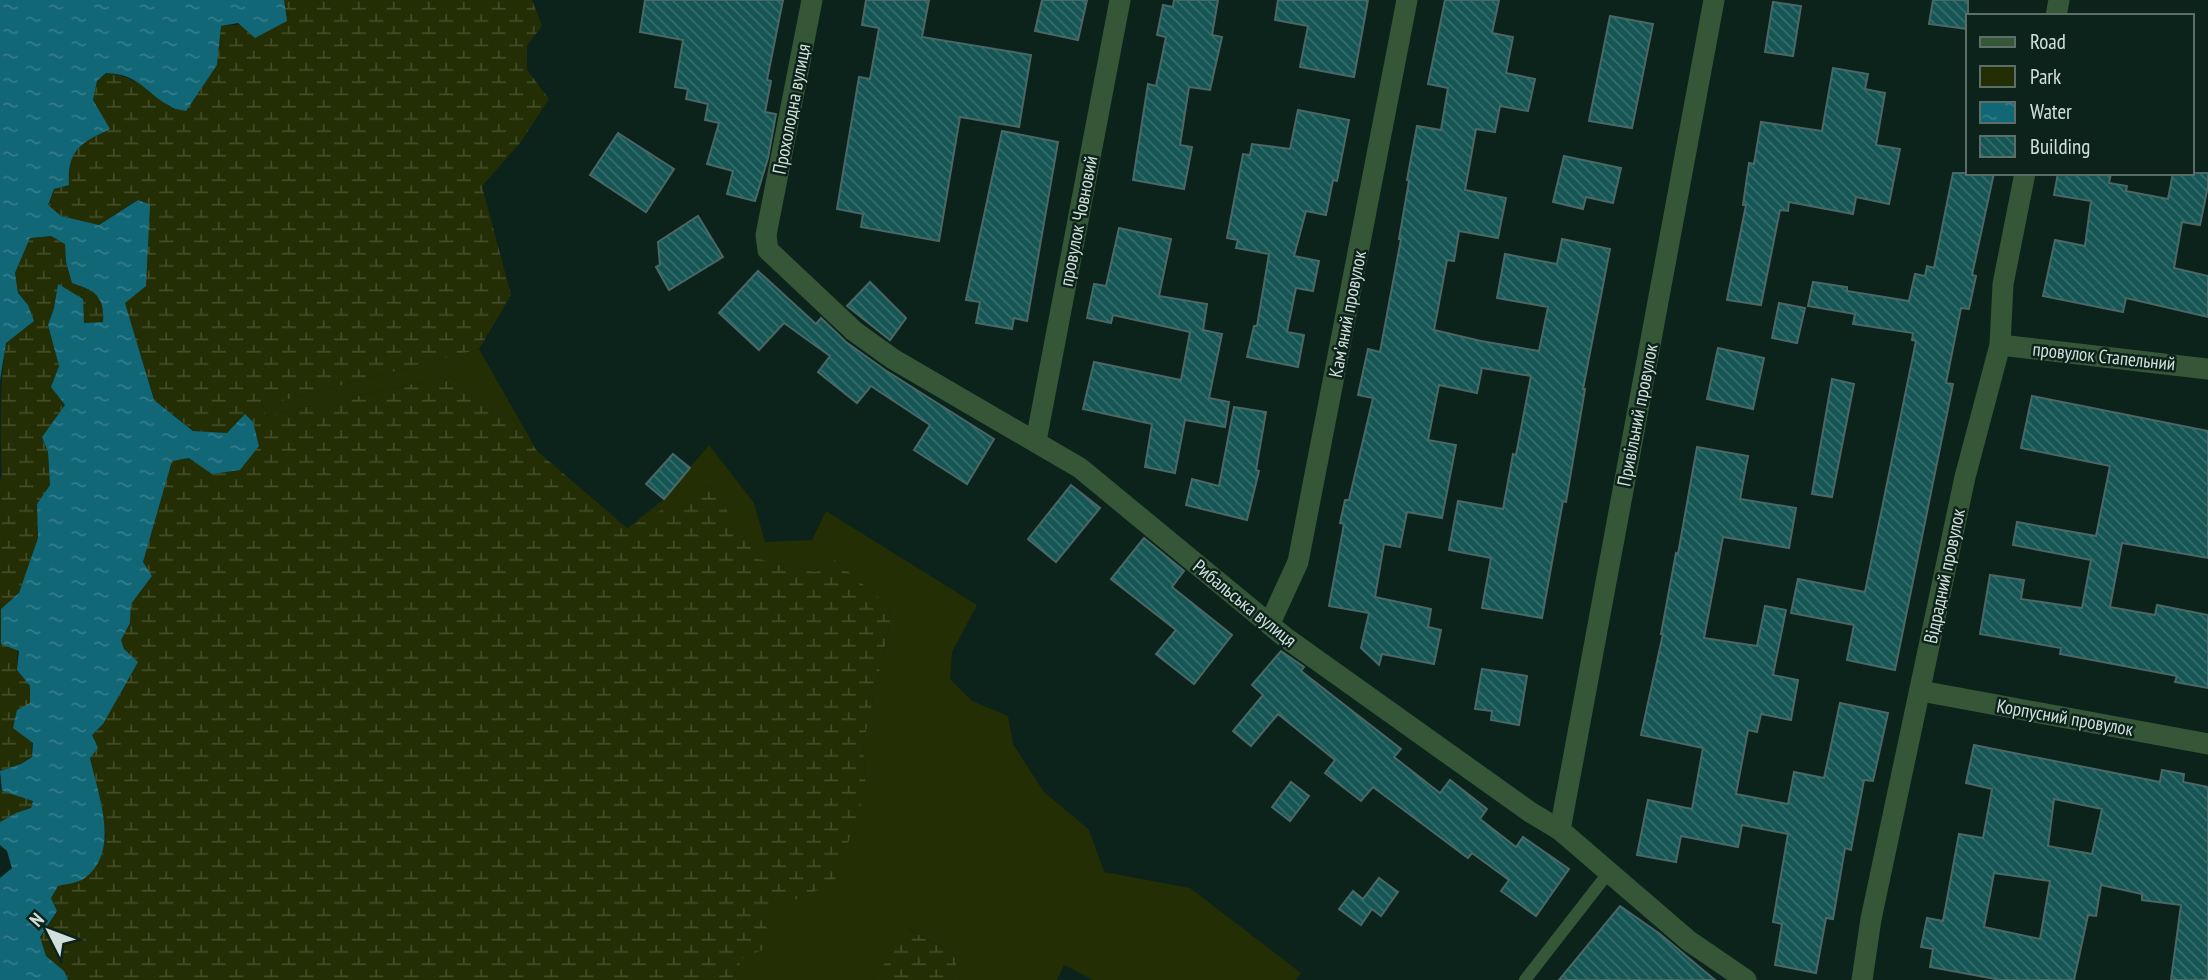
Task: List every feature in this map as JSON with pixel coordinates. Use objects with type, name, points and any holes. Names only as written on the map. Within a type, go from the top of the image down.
[{"type":"street","name":"Прохолодна вулиця","points":[[769,219],[812,0]]},
{"type":"street","name":"провулок Човновий","points":[[1036,441],[1121,0]]},
{"type":"street","name":"Камʼяний провулок","points":[[1270,623],[1298,562],[1407,0]]},
{"type":"street","name":"Привільний провулок","points":[[1560,830],[1714,0]]},
{"type":"street","name":"Відрадний провулок","points":[[1861,980],[1871,919],[1965,477],[2000,345],[2003,284],[2025,175]]},
{"type":"street","name":"Рибальська вулиця","points":[[769,219],[766,235],[768,250],[854,331],[893,359],[1080,468],[1286,638],[1530,813],[1560,830],[1689,941],[1746,980]]},
{"type":"street","name":"провулок Стапельний","points":[[2000,345],[2208,369]]},
{"type":"street","name":"Корпусний провулок","points":[[1921,691],[2208,744]]},
{"type":"lane","points":[[1525,980],[1609,872]]},
{"type":"green space","points":[[284,0],[532,0],[542,26],[527,45],[527,70],[549,99],[520,143],[482,186],[511,295],[479,349],[262,406],[266,416],[451,376],[493,416],[508,413],[537,451],[627,528],[710,485],[759,559],[815,572],[835,560],[889,607],[890,623],[863,744],[866,791],[834,883],[762,914],[773,946],[744,957],[731,980],[68,980],[64,971],[46,956],[40,937],[57,911],[51,898],[58,886],[84,879],[106,836],[90,758],[92,735],[103,724],[124,649],[121,640],[130,623],[131,604],[152,576],[143,562],[172,461],[189,458],[213,474],[245,414],[227,433],[194,431],[154,400],[125,303],[137,200],[99,225],[61,216],[48,206],[54,189],[69,185],[70,164],[77,150],[109,129],[93,100],[97,81],[107,73],[125,77],[141,85],[170,107],[217,65],[221,26],[286,21]]},
{"type":"green space","points":[[51,236],[65,244],[66,262],[72,283],[92,292],[100,300],[103,322],[84,323],[82,299],[58,285],[48,325],[59,366],[51,387],[65,405],[42,437],[48,452],[50,485],[37,504],[38,538],[19,593],[17,670],[30,686],[32,756],[21,764],[0,771],[0,481],[3,367],[7,342],[29,326],[28,305],[18,293],[15,273],[30,238]]},
{"type":"green space","points":[[479,349],[537,451],[508,413],[493,416],[451,376],[266,416],[262,406]]},
{"type":"green space","points":[[709,445],[754,503],[765,542],[812,540],[826,511],[977,605],[952,652],[950,679],[972,701],[1008,716],[1013,744],[1043,791],[1089,830],[1104,872],[1190,888],[1301,973],[1296,980],[1093,980],[1064,965],[1057,980],[960,980],[954,954],[909,929],[873,980],[731,980],[762,914],[866,791],[863,744],[890,623],[889,608],[835,560],[815,572],[759,559],[710,485],[628,528],[664,499]]},
{"type":"green space","points":[[0,788],[33,801],[31,808],[0,822]]},
{"type":"green space","points":[[908,929],[954,954],[960,980],[873,980]]},
{"type":"water","points":[[0,0],[284,0],[287,21],[255,38],[238,23],[221,26],[217,65],[186,111],[161,101],[135,80],[106,73],[97,81],[93,100],[110,129],[83,144],[73,156],[69,185],[54,189],[48,205],[61,216],[99,225],[138,200],[150,205],[146,286],[125,303],[154,400],[193,431],[227,433],[245,414],[253,422],[259,446],[240,470],[212,474],[189,458],[172,461],[143,562],[152,576],[131,604],[130,623],[121,640],[124,649],[138,662],[103,724],[92,735],[98,748],[90,758],[104,821],[102,853],[96,866],[85,878],[58,886],[51,898],[57,911],[40,937],[46,956],[64,971],[68,980],[0,980],[0,878],[12,868],[7,851],[0,845],[0,822],[31,808],[33,801],[2,791],[0,771],[32,757],[33,743],[13,728],[17,710],[30,703],[30,686],[17,670],[19,651],[1,644],[1,609],[19,593],[38,538],[37,504],[50,485],[48,452],[42,437],[65,405],[51,387],[59,366],[48,325],[58,284],[83,299],[84,323],[103,322],[103,313],[96,295],[72,283],[66,262],[65,244],[51,236],[30,238],[15,273],[18,293],[28,305],[34,321],[6,343],[0,380]]},
{"type":"building","points":[[645,0],[783,0],[767,80],[771,81],[765,112],[776,114],[768,158],[755,201],[727,194],[733,171],[707,164],[719,123],[705,120],[708,104],[686,99],[688,89],[675,87],[683,40],[640,32]]},
{"type":"building","points":[[866,0],[929,0],[922,37],[1031,55],[1019,127],[960,117],[939,241],[861,227],[863,214],[837,209],[859,77],[870,79],[879,28],[862,25]]},
{"type":"building","points":[[1042,0],[1087,0],[1078,40],[1035,31]]},
{"type":"building","points":[[1174,0],[1218,0],[1212,35],[1222,37],[1210,90],[1189,87],[1180,145],[1192,147],[1184,189],[1133,180],[1148,84],[1156,86],[1166,37],[1157,35],[1163,5],[1173,7]]},
{"type":"building","points":[[1278,0],[1368,0],[1354,77],[1300,67],[1308,26],[1275,20]]},
{"type":"building","points":[[1445,0],[1499,0],[1492,33],[1513,37],[1506,73],[1535,79],[1528,111],[1500,106],[1495,132],[1476,129],[1465,190],[1506,198],[1498,238],[1459,231],[1454,261],[1447,260],[1434,330],[1539,351],[1548,307],[1497,298],[1505,254],[1557,264],[1562,239],[1610,249],[1583,389],[1566,502],[1563,501],[1542,618],[1482,608],[1491,558],[1449,550],[1458,501],[1503,509],[1531,376],[1482,368],[1477,393],[1439,385],[1428,440],[1456,445],[1442,518],[1407,512],[1400,547],[1384,544],[1375,597],[1431,609],[1428,627],[1441,630],[1434,664],[1382,654],[1379,665],[1361,648],[1369,613],[1329,606],[1344,524],[1340,523],[1345,500],[1349,500],[1373,398],[1358,395],[1368,349],[1380,352],[1401,239],[1407,180],[1417,126],[1441,130],[1448,88],[1428,84]]},
{"type":"building","points":[[1933,0],[1968,0],[1966,29],[1929,24]]},
{"type":"building","points":[[1773,2],[1801,6],[1793,56],[1765,52]]},
{"type":"building","points":[[1610,16],[1653,24],[1632,128],[1589,121]]},
{"type":"building","points":[[1833,68],[1868,74],[1865,89],[1885,93],[1876,145],[1900,149],[1889,204],[1856,197],[1853,214],[1789,202],[1788,211],[1780,210],[1761,305],[1727,300],[1746,205],[1743,205],[1749,163],[1754,164],[1761,122],[1822,131]]},
{"type":"building","points":[[1298,110],[1349,120],[1337,181],[1333,180],[1326,215],[1306,211],[1294,256],[1319,261],[1313,291],[1296,288],[1287,332],[1304,335],[1298,367],[1247,357],[1254,326],[1257,326],[1269,254],[1236,248],[1238,240],[1227,238],[1243,154],[1250,155],[1252,144],[1290,149]]},
{"type":"building","points":[[1002,131],[1058,142],[1027,321],[1014,318],[1012,329],[976,323],[980,302],[966,300]]},
{"type":"building","points":[[618,133],[674,169],[646,212],[590,175]]},
{"type":"building","points":[[1564,156],[1621,168],[1613,203],[1586,197],[1583,209],[1553,202]]},
{"type":"building","points":[[1953,173],[1994,175],[1972,275],[1976,276],[1969,309],[1961,308],[1946,383],[1953,384],[1895,670],[1847,660],[1854,625],[1791,613],[1798,579],[1865,592],[1916,341],[1912,340],[1913,333],[1853,324],[1855,314],[1808,306],[1813,282],[1847,287],[1847,291],[1909,301],[1915,274],[1925,276],[1927,266],[1934,268]]},
{"type":"building","points":[[2208,173],[2200,225],[2182,222],[2174,268],[2208,276],[2208,317],[2126,298],[2123,312],[2043,296],[2055,240],[2085,246],[2091,201],[2054,195],[2058,175],[2111,175],[2109,183],[2127,186],[2126,191],[2168,199],[2173,175]]},
{"type":"building","points":[[698,216],[723,257],[669,290],[656,267],[660,265],[658,242]]},
{"type":"building","points":[[1119,228],[1171,239],[1159,296],[1207,304],[1203,330],[1222,334],[1209,398],[1229,402],[1225,427],[1185,420],[1175,473],[1145,467],[1152,424],[1083,409],[1094,362],[1181,380],[1190,332],[1113,315],[1111,323],[1087,318],[1094,284],[1106,286]]},
{"type":"building","points":[[758,271],[816,324],[821,318],[846,342],[885,370],[994,439],[967,484],[914,450],[930,425],[871,386],[857,403],[818,372],[830,356],[784,323],[759,350],[719,313]]},
{"type":"building","points":[[870,282],[906,318],[890,340],[847,306]]},
{"type":"building","points":[[1779,303],[1805,308],[1797,343],[1772,338]]},
{"type":"building","points":[[1718,348],[1764,358],[1753,409],[1707,399]]},
{"type":"building","points":[[1832,379],[1854,384],[1832,497],[1812,494]]},
{"type":"building","points":[[2032,396],[2208,431],[2208,558],[2122,543],[2110,607],[2155,615],[2157,605],[2208,615],[2208,688],[2175,682],[2177,676],[2060,654],[2061,648],[1980,634],[1990,575],[2024,580],[2021,599],[2082,608],[2091,560],[2013,545],[2017,522],[2096,536],[2110,466],[2021,448]]},
{"type":"building","points":[[1234,407],[1266,412],[1256,470],[1259,471],[1247,520],[1186,505],[1192,479],[1219,486]]},
{"type":"building","points":[[1697,447],[1748,456],[1740,499],[1796,508],[1789,548],[1723,537],[1704,638],[1757,646],[1765,606],[1786,610],[1773,675],[1798,680],[1791,720],[1761,714],[1757,732],[1748,730],[1736,794],[1788,804],[1794,772],[1824,778],[1840,703],[1888,713],[1873,781],[1864,780],[1851,850],[1845,848],[1833,919],[1826,918],[1816,973],[1775,965],[1782,924],[1773,922],[1788,834],[1742,825],[1738,847],[1681,836],[1676,862],[1637,855],[1648,800],[1692,809],[1703,748],[1641,735],[1663,634]]},
{"type":"building","points":[[673,454],[690,468],[664,499],[646,484]]},
{"type":"building","points":[[1071,485],[1100,508],[1056,562],[1028,539]]},
{"type":"building","points":[[1144,538],[1184,571],[1172,587],[1232,635],[1194,684],[1156,654],[1176,630],[1111,579]]},
{"type":"building","points":[[1281,651],[1304,667],[1301,671],[1401,749],[1394,757],[1440,793],[1450,780],[1487,809],[1480,819],[1516,847],[1523,837],[1569,869],[1536,916],[1501,891],[1509,880],[1472,853],[1468,858],[1373,787],[1361,801],[1325,773],[1335,760],[1278,714],[1251,746],[1233,731],[1263,695],[1252,685]]},
{"type":"building","points":[[1482,669],[1527,676],[1519,725],[1491,720],[1492,711],[1475,709]]},
{"type":"building","points":[[1974,745],[2160,782],[2162,770],[2184,774],[2183,782],[2208,787],[2208,980],[2171,980],[2181,905],[2142,900],[2142,894],[2101,885],[2096,916],[2088,915],[2074,980],[2001,980],[1930,967],[1933,949],[1921,947],[1927,918],[1943,921],[1959,834],[1983,838],[1992,789],[1966,783]],"holes":[[[2054,799],[2102,809],[2092,854],[2048,846]],[[1994,873],[2050,881],[2040,939],[1984,927]]]},
{"type":"building","points":[[1291,782],[1309,796],[1290,821],[1272,807]]},
{"type":"building","points":[[1379,878],[1398,892],[1381,916],[1372,909],[1361,925],[1339,909],[1353,891],[1363,899]]},
{"type":"building","points":[[1620,906],[1660,934],[1715,980],[1559,980]]}]
